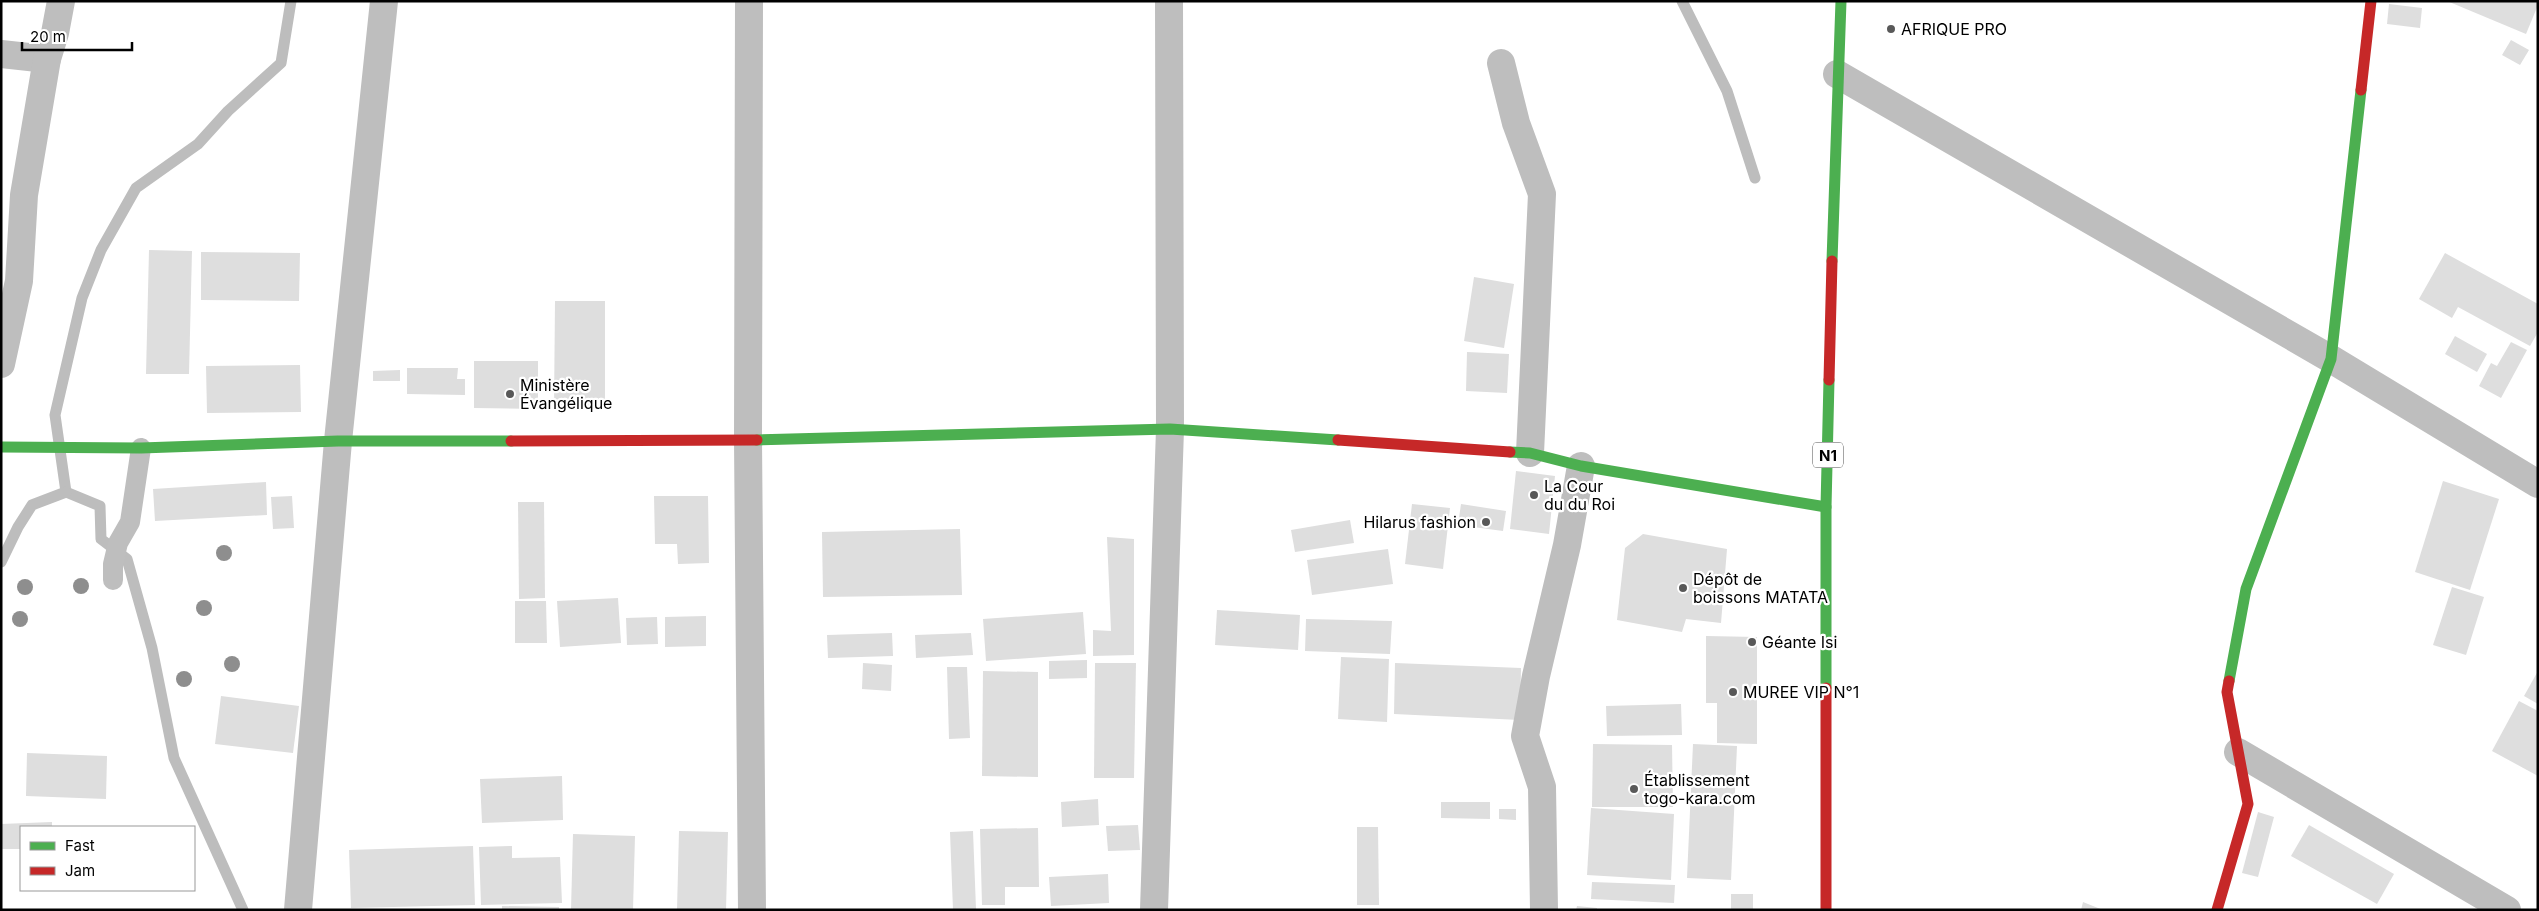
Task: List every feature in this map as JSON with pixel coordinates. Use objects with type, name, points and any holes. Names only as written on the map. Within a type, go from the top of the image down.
[{"type":"main road","name":"N1","points":[[1826,910],[1826,507],[1837,74],[1841,1]]},
{"type":"main road","points":[[2217,910],[2248,804],[2227,692],[2246,588],[2331,359],[2371,1]]},
{"type":"main road","points":[[1,447],[107,446],[141,448],[338,441],[748,440],[1170,429],[1530,453],[1581,466],[1826,507]]},
{"type":"street","points":[[1,364],[19,281],[24,195],[47,59],[56,33],[61,1]]},
{"type":"street","points":[[298,910],[338,441],[384,1]]},
{"type":"street","points":[[750,1],[748,440],[752,910]]},
{"type":"street","points":[[1154,910],[1170,429],[1169,1]]},
{"type":"street","points":[[1,54],[47,59]]},
{"type":"street","points":[[1501,63],[1516,123],[1542,194],[1530,453]]},
{"type":"street","points":[[1837,74],[2331,359],[2538,484]]},
{"type":"street","points":[[1544,910],[1542,787],[1525,736],[1536,676],[1567,545],[1581,466]]},
{"type":"street","points":[[2238,752],[2507,910]]},
{"type":"lane","points":[[113,572],[118,543],[130,522],[141,448]]},
{"type":"building","points":[[2447,1],[2538,1],[2538,5],[2526,34]]},
{"type":"building","points":[[2389,4],[2422,8],[2420,28],[2387,24]]},
{"type":"building","points":[[2511,40],[2529,50],[2520,65],[2502,55]]},
{"type":"building","points":[[149,250],[192,251],[189,374],[146,374]]},
{"type":"building","points":[[201,252],[300,253],[299,301],[201,300]]},
{"type":"building","points":[[2445,253],[2538,304],[2538,332],[2530,346],[2458,307],[2452,318],[2419,299]]},
{"type":"building","points":[[1474,277],[1514,284],[1504,348],[1464,341]]},
{"type":"building","points":[[555,301],[605,301],[605,409],[554,408]]},
{"type":"building","points":[[2455,336],[2487,354],[2477,372],[2445,354]]},
{"type":"building","points":[[2511,342],[2527,350],[2501,398],[2479,386],[2491,363],[2497,366]]},
{"type":"building","points":[[1467,352],[1509,354],[1507,393],[1466,391]]},
{"type":"building","points":[[474,361],[538,361],[538,409],[474,408]]},
{"type":"building","points":[[300,365],[301,412],[207,413],[206,366]]},
{"type":"building","points":[[407,368],[458,368],[457,379],[465,379],[465,395],[407,394]]},
{"type":"building","points":[[400,370],[400,381],[373,381],[373,371]]},
{"type":"building","points":[[1516,471],[1555,476],[1549,534],[1510,529]]},
{"type":"building","points":[[2443,481],[2499,499],[2470,590],[2415,572]]},
{"type":"building","points":[[266,482],[267,515],[155,521],[153,489]]},
{"type":"building","points":[[292,496],[294,528],[273,529],[271,497]]},
{"type":"building","points":[[654,496],[708,496],[709,563],[678,564],[677,544],[655,544]]},
{"type":"building","points":[[518,502],[544,502],[545,598],[519,599]]},
{"type":"building","points":[[1412,504],[1450,508],[1443,569],[1405,564]]},
{"type":"building","points":[[1461,504],[1506,511],[1503,531],[1458,525]]},
{"type":"building","points":[[1350,520],[1354,543],[1295,552],[1291,530]]},
{"type":"building","points":[[960,529],[962,595],[823,597],[822,532]]},
{"type":"building","points":[[1643,534],[1727,549],[1721,623],[1686,619],[1682,632],[1617,620],[1625,548]]},
{"type":"building","points":[[1107,537],[1134,539],[1134,655],[1093,656],[1093,630],[1111,631]]},
{"type":"building","points":[[1388,549],[1393,584],[1312,595],[1307,560]]},
{"type":"building","points":[[2452,587],[2484,597],[2466,655],[2433,645]]},
{"type":"building","points":[[618,598],[621,643],[560,647],[557,601]]},
{"type":"building","points":[[515,601],[546,601],[547,643],[515,643]]},
{"type":"building","points":[[1217,610],[1300,615],[1298,650],[1215,645]]},
{"type":"building","points":[[1083,612],[1086,654],[986,661],[983,619]]},
{"type":"building","points":[[706,616],[706,646],[665,647],[665,617]]},
{"type":"building","points":[[657,617],[658,644],[627,645],[626,618]]},
{"type":"building","points":[[1306,619],[1392,621],[1390,654],[1305,651]]},
{"type":"building","points":[[892,633],[893,656],[828,658],[827,635]]},
{"type":"building","points":[[971,633],[973,655],[916,658],[915,635]]},
{"type":"building","points":[[1706,636],[1757,637],[1757,744],[1717,743],[1717,703],[1706,703]]},
{"type":"building","points":[[1341,657],[1389,659],[1387,722],[1338,719]]},
{"type":"building","points":[[1087,660],[1087,678],[1049,679],[1049,661]]},
{"type":"building","points":[[863,663],[892,665],[891,691],[862,689]]},
{"type":"building","points":[[1095,663],[1136,663],[1134,778],[1094,778]]},
{"type":"building","points":[[1395,663],[1521,668],[1520,720],[1394,714]]},
{"type":"building","points":[[947,667],[967,667],[970,738],[949,739]]},
{"type":"building","points":[[983,671],[1038,672],[1038,777],[982,776]]},
{"type":"building","points":[[2538,671],[2538,704],[2524,696]]},
{"type":"building","points":[[221,696],[299,706],[293,753],[215,744]]},
{"type":"building","points":[[2519,701],[2538,711],[2538,776],[2492,751]]},
{"type":"building","points":[[1681,704],[1682,735],[1607,736],[1606,706]]},
{"type":"building","points":[[1593,744],[1672,745],[1673,807],[1592,807]]},
{"type":"building","points":[[1693,744],[1737,746],[1731,880],[1687,878]]},
{"type":"building","points":[[27,753],[107,756],[106,799],[26,796]]},
{"type":"building","points":[[562,776],[563,820],[482,823],[480,779]]},
{"type":"building","points":[[1098,799],[1099,825],[1062,827],[1061,802]]},
{"type":"building","points":[[1441,802],[1490,802],[1490,819],[1441,818]]},
{"type":"building","points":[[1591,808],[1674,814],[1671,880],[1587,875]]},
{"type":"building","points":[[1499,809],[1516,809],[1516,820],[1499,819]]},
{"type":"building","points":[[2258,812],[2274,817],[2258,877],[2242,873]]},
{"type":"building","points":[[52,822],[52,826],[20,826],[20,849],[1,849],[1,824]]},
{"type":"building","points":[[1138,825],[1140,850],[1108,851],[1106,826]]},
{"type":"building","points":[[2309,825],[2394,874],[2377,904],[2291,856]]},
{"type":"building","points":[[1357,827],[1378,827],[1379,905],[1357,905]]},
{"type":"building","points":[[1038,828],[1039,887],[1005,887],[1005,905],[982,905],[980,829]]},
{"type":"building","points":[[679,831],[728,832],[726,910],[677,910]]},
{"type":"building","points":[[973,831],[976,909],[953,910],[950,832]]},
{"type":"building","points":[[573,834],[635,836],[633,910],[571,910]]},
{"type":"building","points":[[473,846],[475,905],[351,908],[349,850]]},
{"type":"building","points":[[512,846],[512,858],[560,857],[562,903],[481,905],[479,847]]},
{"type":"building","points":[[1108,874],[1109,903],[1051,906],[1049,877]]},
{"type":"building","points":[[1592,882],[1675,885],[1674,903],[1591,899]]},
{"type":"building","points":[[1731,894],[1753,894],[1753,910],[1731,910]]},
{"type":"building","points":[[2083,902],[2103,910],[2081,910]]},
{"type":"building","points":[[502,906],[559,907],[559,910],[502,910]]},
{"type":"building","points":[[1577,906],[1597,908],[1597,910],[1576,910]]},
{"type":"waterway","points":[[66,492],[55,415],[82,298],[101,250],[136,188],[198,144],[228,111],[281,63],[291,1]]},
{"type":"waterway","points":[[1682,1],[1727,91],[1755,178]]},
{"type":"waterway","points":[[66,492],[100,506],[101,539],[127,559],[152,648],[174,758],[243,910]]},
{"type":"waterway","points":[[1,562],[18,527],[32,505],[66,492]]},
{"type":"traffic: fast","points":[[1832,261],[1841,1]]},
{"type":"traffic: fast","points":[[2229,681],[2246,589],[2331,359],[2361,90]]},
{"type":"traffic: fast","points":[[1826,688],[1826,507],[1829,380]]},
{"type":"traffic: fast","points":[[757,440],[1170,429],[1338,440]]},
{"type":"traffic: fast","points":[[1,447],[141,448],[338,441],[511,441]]},
{"type":"traffic: fast","points":[[1510,452],[1530,453],[1581,466],[1826,507]]},
{"type":"traffic: jam","points":[[2361,90],[2371,1]]},
{"type":"traffic: jam","points":[[1829,380],[1832,261]]},
{"type":"traffic: jam","points":[[511,441],[757,440]]},
{"type":"traffic: jam","points":[[1338,440],[1510,452]]},
{"type":"traffic: jam","points":[[2217,910],[2248,804],[2227,692],[2229,681]]},
{"type":"traffic: jam","points":[[1826,688],[1826,910]]},
{"type":"place","name":"AFRIQUE PRO","points":[[1891,29]]},
{"type":"place","name":"Ministère Évangélique","points":[[510,394]]},
{"type":"place","name":"La Cour du du Roi","points":[[1534,495]]},
{"type":"place","name":"Hilarus fashion","points":[[1486,522]]},
{"type":"place","name":"Dépôt de boissons MATATA","points":[[1683,588]]},
{"type":"place","name":"Géante Isi","points":[[1752,642]]},
{"type":"place","name":"MUREE VIP N°1","points":[[1733,692]]},
{"type":"place","name":"Établissement togo-kara.com","points":[[1634,789]]}]
